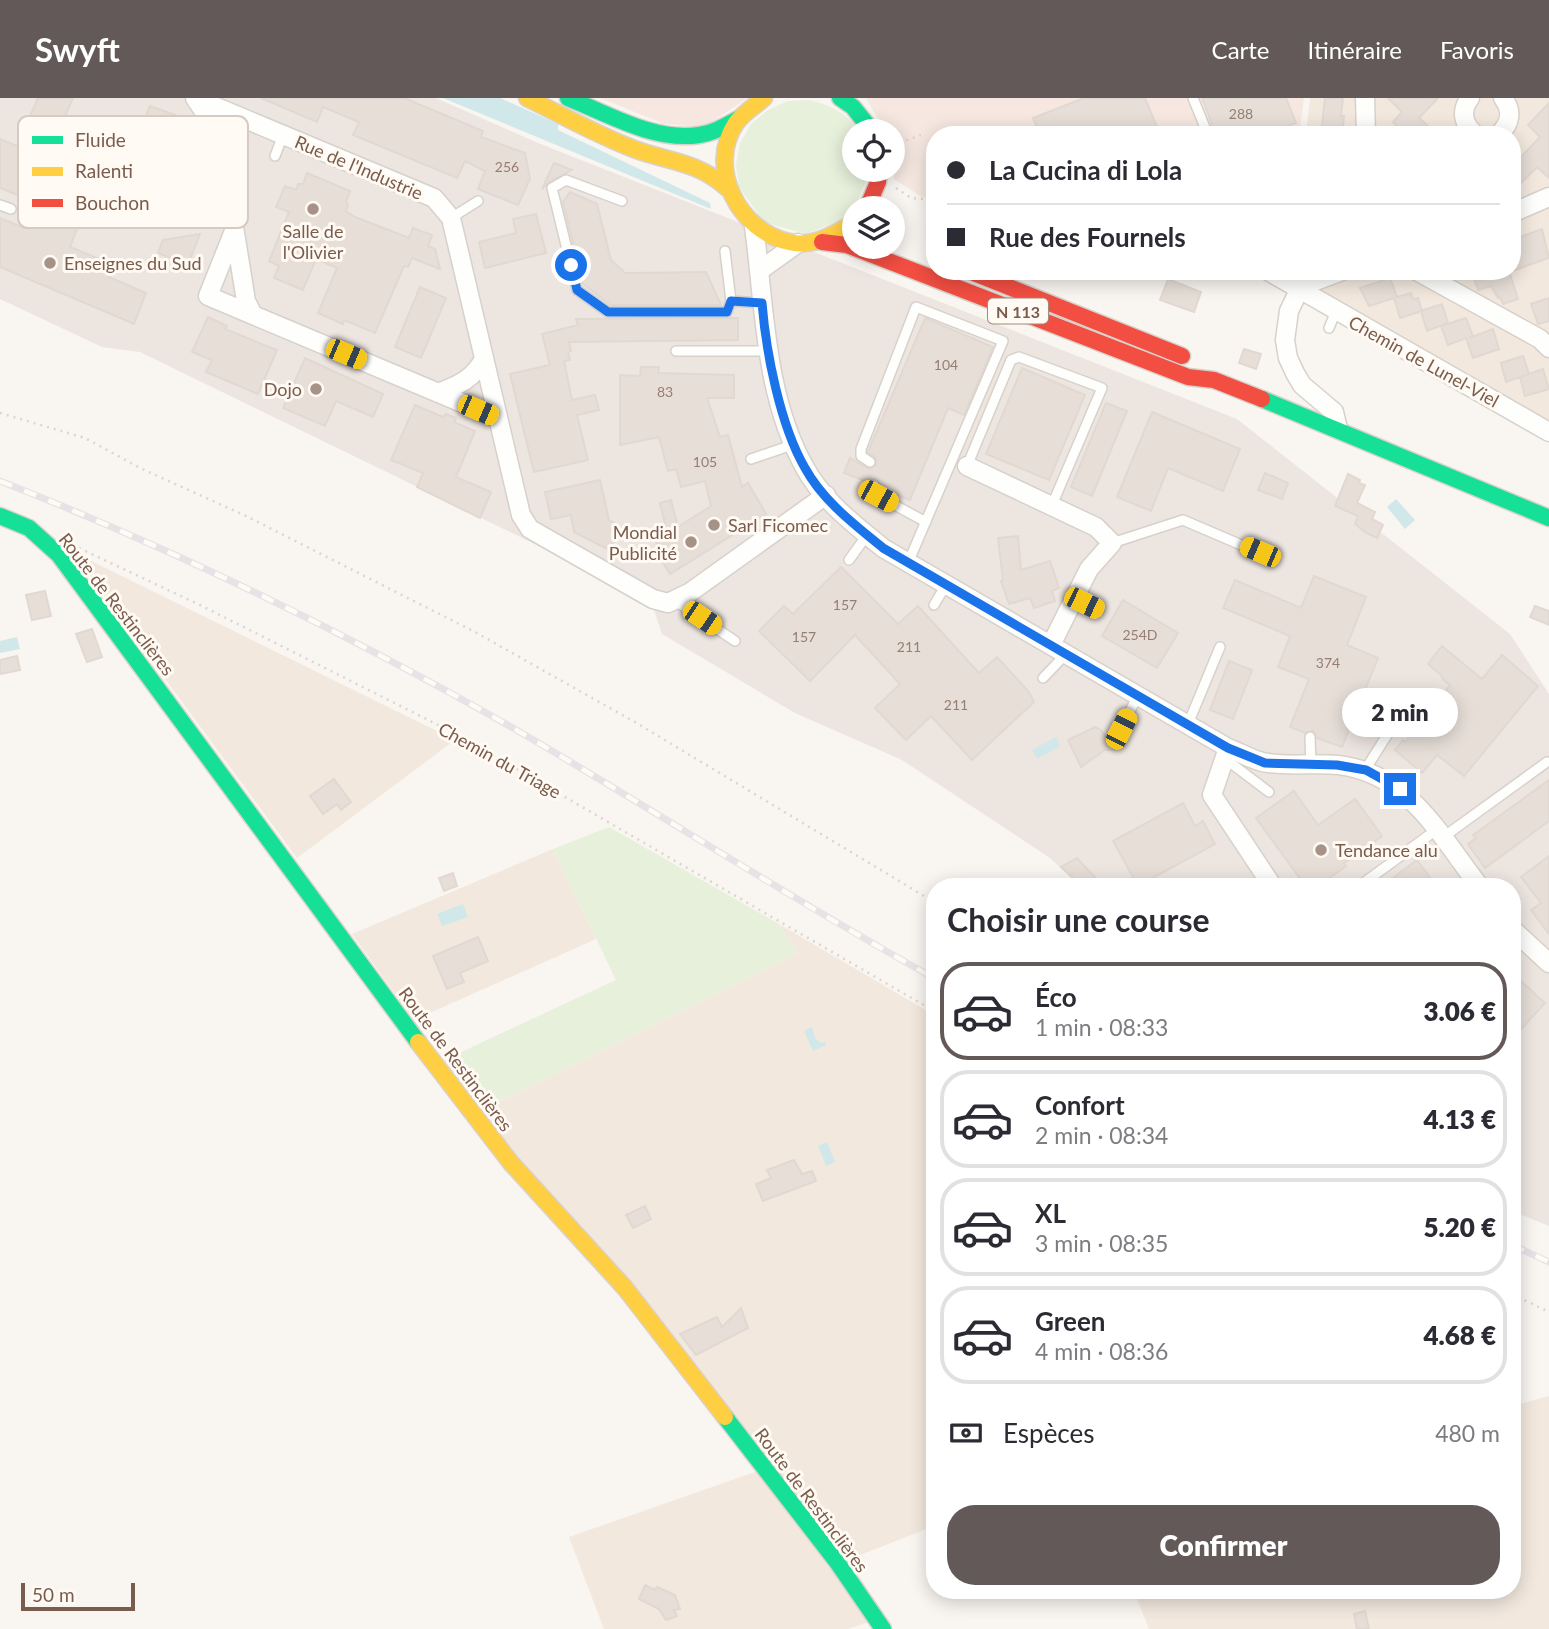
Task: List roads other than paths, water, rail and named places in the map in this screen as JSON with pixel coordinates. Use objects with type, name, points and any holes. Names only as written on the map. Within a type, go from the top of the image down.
[{"type":"main road","points":[[527,98],[638,150],[699,165],[727,188]]},
{"type":"main road","points":[[568,98],[654,131],[676,136],[705,134],[740,118]]},
{"type":"main road","points":[[764,98],[740,118],[733,128],[725,151],[727,188],[737,209],[754,227],[775,239],[798,243],[822,242],[842,230]]},
{"type":"main road","points":[[849,101],[863,119]]},
{"type":"main road","name":"N 113","points":[[822,242],[847,246],[926,276]]},
{"type":"main road","name":"N 113","points":[[936,280],[1188,377],[1214,380],[1549,518]]},
{"type":"main road","name":"N 113","points":[[992,280],[1188,359],[1214,380]]},
{"type":"main road","name":"Route de Restinclières","points":[[0,516],[30,528],[67,566],[424,1050],[511,1163],[625,1288],[837,1562],[883,1629]]},
{"type":"street","name":"Rue de l'Industrie","points":[[195,98],[239,116]]},
{"type":"street","points":[[195,98],[207,116]]},
{"type":"street","points":[[1365,98],[1366,126]]},
{"type":"street","points":[[1467,126],[1464,110],[1471,98]]},
{"type":"street","points":[[1503,98],[1510,114],[1506,126]]},
{"type":"street","name":"Rue de l'Industrie","points":[[248,120],[434,198],[451,218]]},
{"type":"street","points":[[1521,209],[1549,197]]},
{"type":"street","points":[[451,218],[521,515],[530,529],[653,599],[668,603],[690,593],[826,495]]},
{"type":"street","points":[[754,227],[762,303],[783,416],[805,468],[853,524],[883,548],[908,563],[1188,724],[1226,753],[1265,763],[1337,765],[1366,770],[1387,780],[1412,799],[1473,878]]},
{"type":"street","points":[[234,228],[246,301],[253,314]]},
{"type":"street","points":[[234,231],[208,296],[498,418]]},
{"type":"street","points":[[759,271],[798,243]]},
{"type":"street","name":"Chemin de Lunel-Viel","points":[[1283,280],[1299,290],[1332,319],[1549,432]]},
{"type":"street","points":[[1318,280],[1299,290],[1289,311],[1285,340],[1288,358],[1302,385],[1334,412],[1338,429]]},
{"type":"street","points":[[1433,280],[1540,339],[1549,348]]},
{"type":"street","points":[[438,393],[472,377],[484,359]]},
{"type":"street","points":[[967,466],[1096,527],[1112,543],[1089,569],[1074,598],[1058,650]]},
{"type":"street","points":[[1226,753],[1212,795],[1267,878]]},
{"type":"street","points":[[1521,937],[1549,963]]},
{"type":"lane","points":[[1194,98],[1205,126]]},
{"type":"lane","points":[[275,156],[284,135]]},
{"type":"lane","points":[[622,201],[566,180],[552,188],[577,290],[608,312],[727,312],[731,301],[725,251]]},
{"type":"lane","points":[[451,218],[478,201]]},
{"type":"lane","points":[[0,205],[11,209]]},
{"type":"lane","points":[[731,301],[762,303]]},
{"type":"lane","points":[[870,462],[861,456],[861,449],[916,307],[1003,341],[908,563]]},
{"type":"lane","points":[[676,351],[770,351]]},
{"type":"lane","points":[[967,466],[1011,360],[1019,358],[1102,388],[1052,505]]},
{"type":"lane","points":[[751,459],[795,444]]},
{"type":"lane","points":[[874,485],[878,496],[926,522]]},
{"type":"lane","points":[[1112,543],[1183,520],[1260,552]]},
{"type":"lane","points":[[849,560],[867,535]]},
{"type":"lane","points":[[934,604],[946,585]]},
{"type":"lane","points":[[1074,598],[1099,610]]},
{"type":"lane","points":[[674,600],[735,641]]},
{"type":"lane","points":[[1188,724],[1220,647]]},
{"type":"lane","points":[[1043,678],[1058,650]]},
{"type":"lane","points":[[1121,729],[1138,695]]},
{"type":"lane","points":[[1366,770],[1394,724]]},
{"type":"lane","points":[[1310,737],[1311,764]]},
{"type":"lane","points":[[1226,753],[1269,792]]},
{"type":"lane","points":[[1372,878],[1547,762]]},
{"type":"water","points":[[443,98],[500,98],[558,124],[558,130],[710,203],[711,209]]},
{"type":"water","points":[[1396,499],[1415,520],[1405,529],[1387,507]]},
{"type":"water","points":[[17,637],[20,649],[0,653],[0,641]]},
{"type":"water","points":[[1056,737],[1060,746],[1037,759],[1032,750]]},
{"type":"water","points":[[463,904],[468,917],[442,926],[437,914]]},
{"type":"water","points":[[812,1027],[815,1038],[826,1045],[813,1051],[804,1031]]},
{"type":"water","points":[[827,1142],[835,1162],[826,1166],[818,1146]]},
{"type":"railway","points":[[0,481],[131,535],[261,595],[388,659],[513,728],[926,973]]},
{"type":"railway","points":[[1521,1249],[1549,1262]]},
{"type":"place","name":"Salle de l'Olivier","points":[[313,209]]},
{"type":"place","name":"Enseignes du Sud","points":[[50,263]]},
{"type":"place","name":"Dojo","points":[[316,389]]},
{"type":"place","name":"Sarl Ficomec","points":[[714,525]]},
{"type":"place","name":"Mondial Publicité","points":[[691,542]]},
{"type":"place","name":"Tendance alu","points":[[1321,850]]}]
